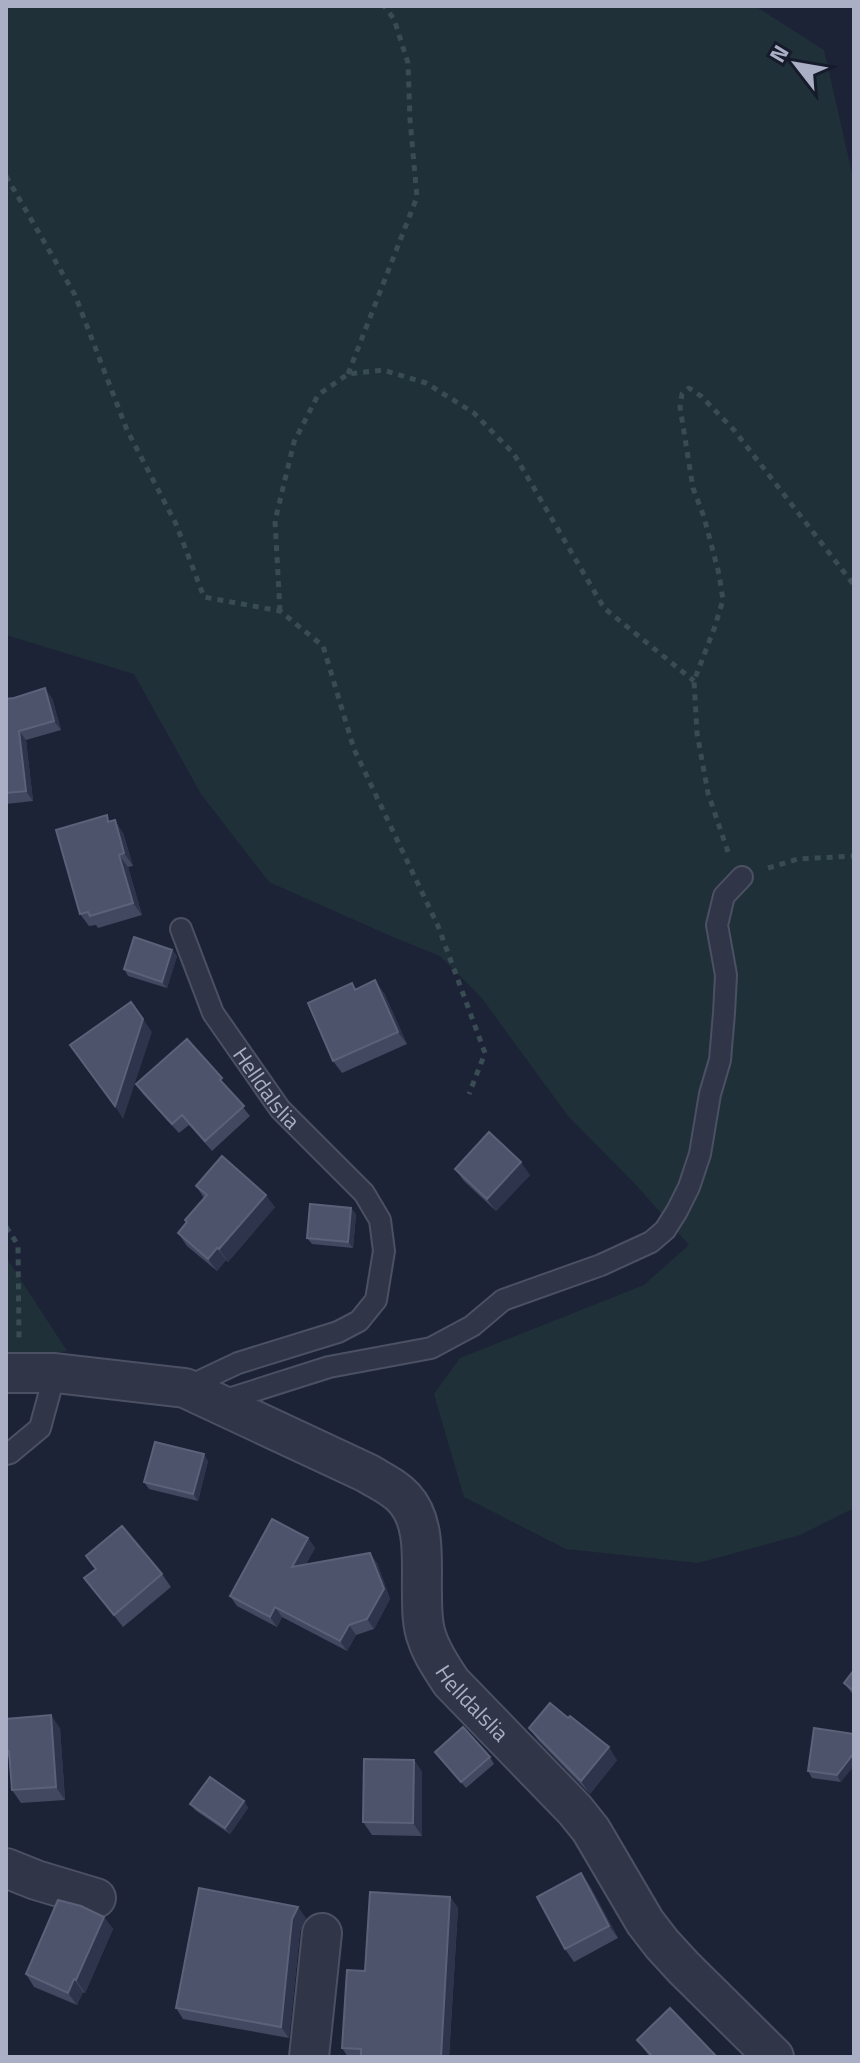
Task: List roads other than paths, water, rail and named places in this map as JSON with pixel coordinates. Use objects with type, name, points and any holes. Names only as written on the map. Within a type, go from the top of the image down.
[{"type":"street","name":"Helldalslia","points":[[27,1373],[201,1395],[367,1473],[405,1499],[420,1532],[426,1637],[451,1682],[575,1810],[662,1944],[774,2057]]},
{"type":"street","points":[[6,1868],[96,1898]]},
{"type":"street","points":[[309,2057],[322,1933]]},
{"type":"lane","points":[[201,1395],[431,1348],[472,1326],[503,1300],[601,1265],[651,1242],[665,1230],[689,1187],[700,1154],[710,1094],[720,1060],[724,1013],[726,975],[717,925],[724,896],[742,877]]},
{"type":"lane","name":"Helldalslia","points":[[181,929],[213,1013],[280,1109],[364,1193],[380,1220],[384,1251],[376,1300],[359,1321],[338,1332],[238,1363],[201,1395]]},
{"type":"lane","points":[[6,1454],[40,1428],[27,1373]]}]
